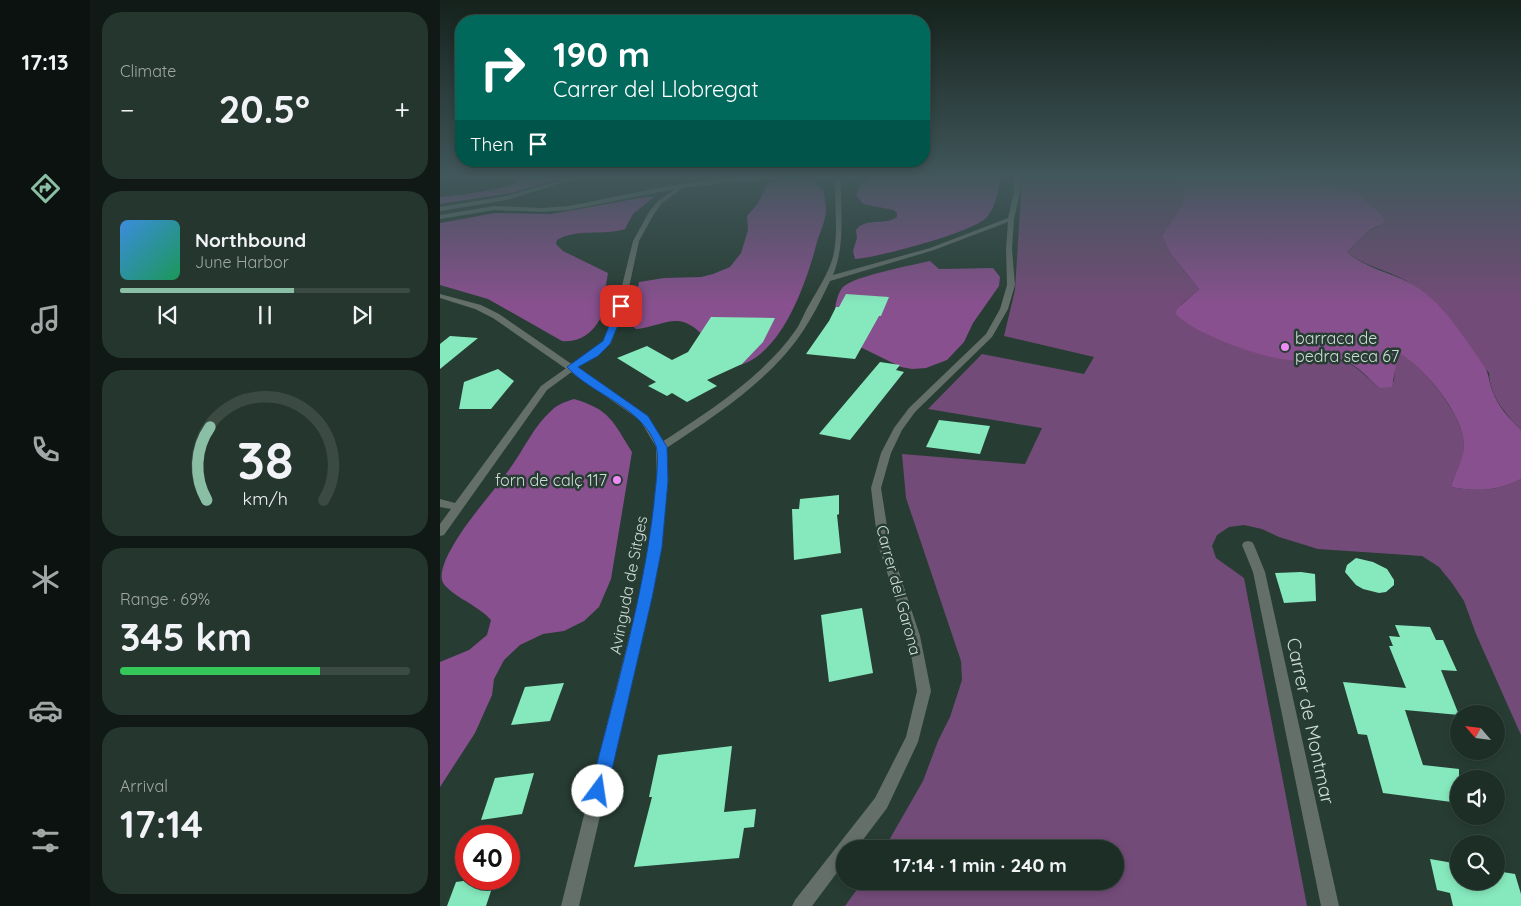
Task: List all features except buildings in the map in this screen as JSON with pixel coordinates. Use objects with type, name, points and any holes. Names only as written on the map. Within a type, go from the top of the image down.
[{"type":"street","points":[[440,532],[544,388],[572,367],[594,354],[607,342],[621,306],[636,241],[648,219]]},
{"type":"street","points":[[440,296],[478,307],[496,316],[572,367],[644,418],[662,447],[711,415],[746,389],[795,337],[828,279],[836,256],[838,219]]},
{"type":"street","points":[[828,279],[932,249],[1010,219]]},
{"type":"street","name":"Carrer del Garona","points":[[852,840],[881,803],[913,736],[924,691],[914,636],[884,545],[876,488],[886,453],[897,430],[912,410],[989,335],[1004,309],[1011,285],[1009,249],[1011,219]]},
{"type":"street","name":"Avinguda de Sitges","points":[[570,906],[647,590],[655,547],[660,500],[662,447]]},
{"type":"street","points":[[440,503],[458,506]]},
{"type":"street","name":"Carrer de Montmar","points":[[1248,545],[1260,572],[1330,906]]},
{"type":"street","name":"Carrer del Garona","points":[[801,906],[836,861]]},
{"type":"shaded area","points":[[460,219],[630,219],[625,229],[573,234],[557,240],[556,244],[563,251],[608,273],[600,319],[589,333],[574,341],[562,341],[488,299],[440,285],[440,223]]},
{"type":"shaded area","points":[[747,219],[824,219],[806,279],[797,300],[775,338],[761,353],[745,363],[727,367],[705,337],[691,325],[674,321],[636,329],[631,325],[639,282],[664,278],[701,277],[730,267],[741,253],[748,230]]},
{"type":"shaded area","points":[[984,219],[945,237],[883,254],[855,259],[853,251],[857,238],[856,230],[865,224],[892,220]]},
{"type":"shaded area","points":[[1019,219],[1174,219],[1162,236],[1170,253],[1199,289],[1181,305],[1316,361],[1336,359],[1344,361],[1358,369],[1379,388],[1394,381],[1395,365],[1401,353],[1421,370],[1442,394],[1458,421],[1464,451],[1451,487],[1469,490],[1487,489],[1504,486],[1521,479],[1521,735],[1476,634],[1464,601],[1439,567],[1422,556],[1318,549],[1279,537],[1262,529],[1244,525],[1229,527],[1217,535],[1212,546],[1216,558],[1244,578],[1307,906],[845,906],[857,890],[1124,890],[1124,840],[889,840],[923,781],[938,741],[950,717],[962,680],[961,661],[906,498],[902,454],[1025,464],[1042,428],[928,409],[982,354],[1084,374],[1094,357],[1004,336],[1015,290]]},
{"type":"shaded area","points":[[1173,219],[1384,219],[1385,222],[1368,231],[1347,252],[1361,262],[1402,279],[1422,290],[1452,320],[1485,367],[1494,396],[1508,417],[1521,430],[1521,479],[1504,486],[1487,489],[1469,490],[1451,487],[1461,462],[1464,446],[1458,421],[1451,407],[1432,382],[1411,361],[1401,354],[1397,359],[1392,387],[1379,388],[1353,365],[1342,360],[1289,360],[1262,355],[1229,344],[1185,322],[1176,314],[1177,309],[1199,289],[1170,253],[1162,236]]},
{"type":"shaded area","points":[[1380,219],[1521,219],[1521,430],[1504,411],[1495,397],[1489,373],[1445,314],[1413,285],[1363,262],[1347,252],[1368,231],[1377,227]]},
{"type":"shaded area","points":[[930,261],[939,269],[993,268],[1000,277],[999,286],[973,323],[964,342],[947,360],[926,368],[912,369],[901,367],[854,344],[835,312],[837,299],[843,287],[871,275]]},
{"type":"shaded area","points":[[574,399],[596,408],[610,418],[632,452],[611,579],[599,607],[584,621],[564,631],[543,634],[520,645],[504,660],[494,679],[492,695],[475,733],[440,787],[440,662],[469,650],[487,635],[491,620],[449,590],[442,580],[444,565],[463,529],[511,467],[539,424],[556,407]]},
{"type":"place","name":"barraca de pedra seca 67","points":[[1285,347]]},
{"type":"place","name":"forn de calç 117","points":[[617,480]]},
{"type":"route","points":[[598,791],[645,598],[655,547],[662,481],[662,447],[644,418],[572,367],[594,354],[607,342],[621,306]]}]
